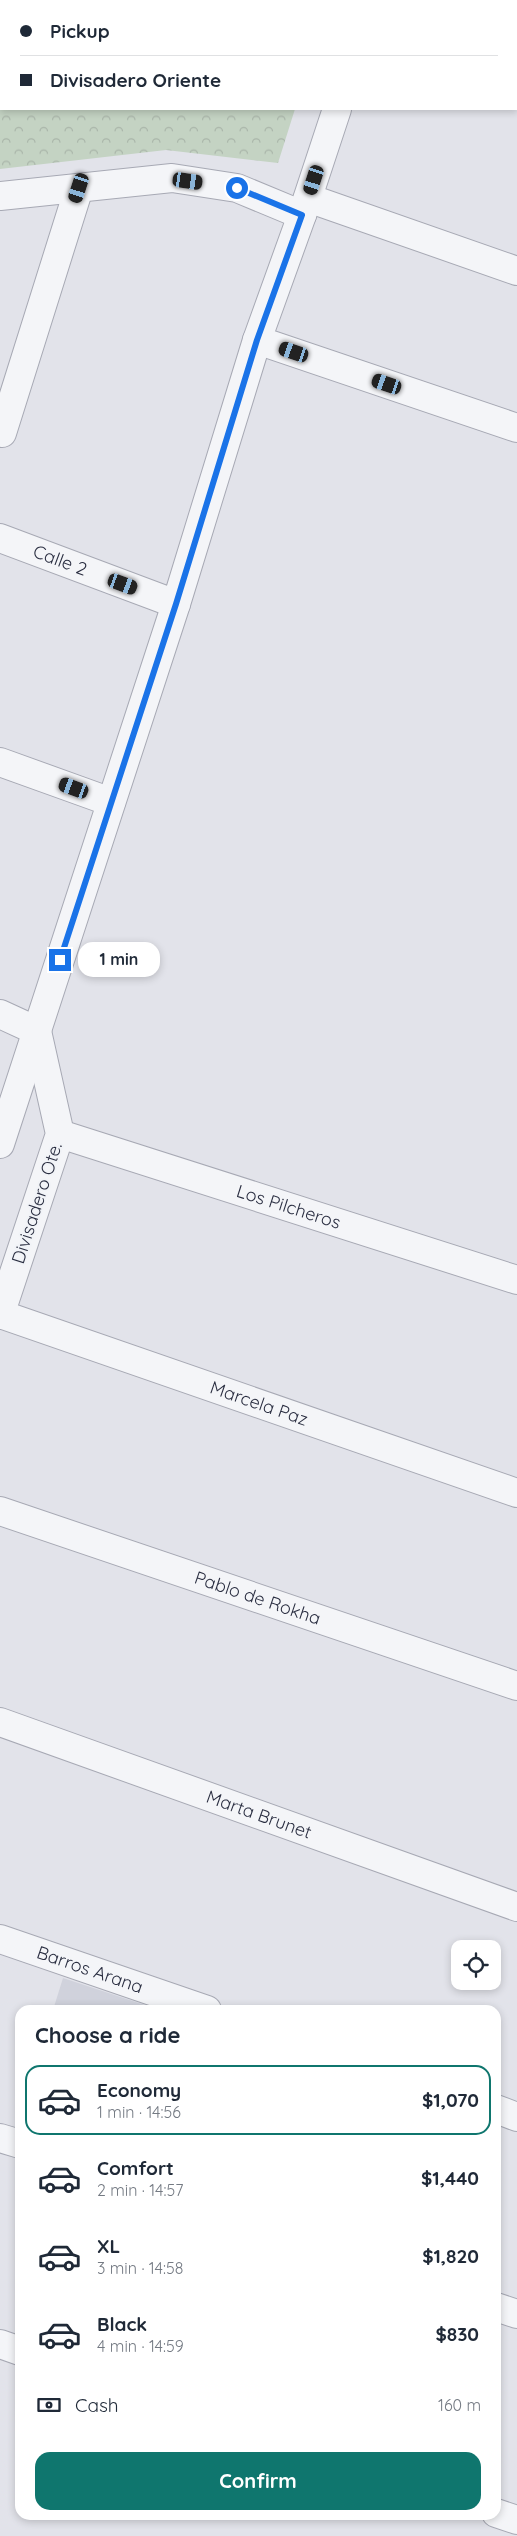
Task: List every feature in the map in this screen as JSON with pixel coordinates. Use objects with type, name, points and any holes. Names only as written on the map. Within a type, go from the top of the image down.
[{"type":"street","points":[[0,1144],[176,604],[257,340],[305,207],[337,110]]},
{"type":"street","points":[[0,196],[172,178],[237,188],[517,271]]},
{"type":"street","points":[[2,433],[79,188]]},
{"type":"street","points":[[257,340],[517,428]]},
{"type":"street","name":"Calle 2","points":[[0,538],[176,604]]},
{"type":"street","points":[[0,762],[111,802]]},
{"type":"street","points":[[0,1014],[36,1031]]},
{"type":"street","name":"Divisadero Ote.","points":[[0,1315],[60,1134],[36,1031]]},
{"type":"street","name":"Los Pilcheros","points":[[60,1134],[517,1280]]},
{"type":"street","name":"Marcela Paz","points":[[0,1315],[517,1493]]},
{"type":"street","name":"Pablo de Rokha","points":[[0,1511],[517,1686]]},
{"type":"street","name":"Marta Brunet","points":[[0,1722],[517,1907]]},
{"type":"street","name":"Barros Arana","points":[[0,1939],[192,2005]]},
{"type":"street","points":[[501,2112],[517,2117]]},
{"type":"street","points":[[0,2138],[15,2142]]},
{"type":"street","points":[[501,2309],[517,2314]]},
{"type":"street","points":[[0,2344],[15,2349]]},
{"type":"street","points":[[501,2515],[517,2520]]},
{"type":"shaded area","points":[[63,1978],[145,2005],[55,2005]]},
{"type":"green space","points":[[0,110],[295,110],[278,163],[166,150],[0,169]]},
{"type":"route","points":[[60,960],[176,604],[257,340],[302,215],[237,188]]}]
